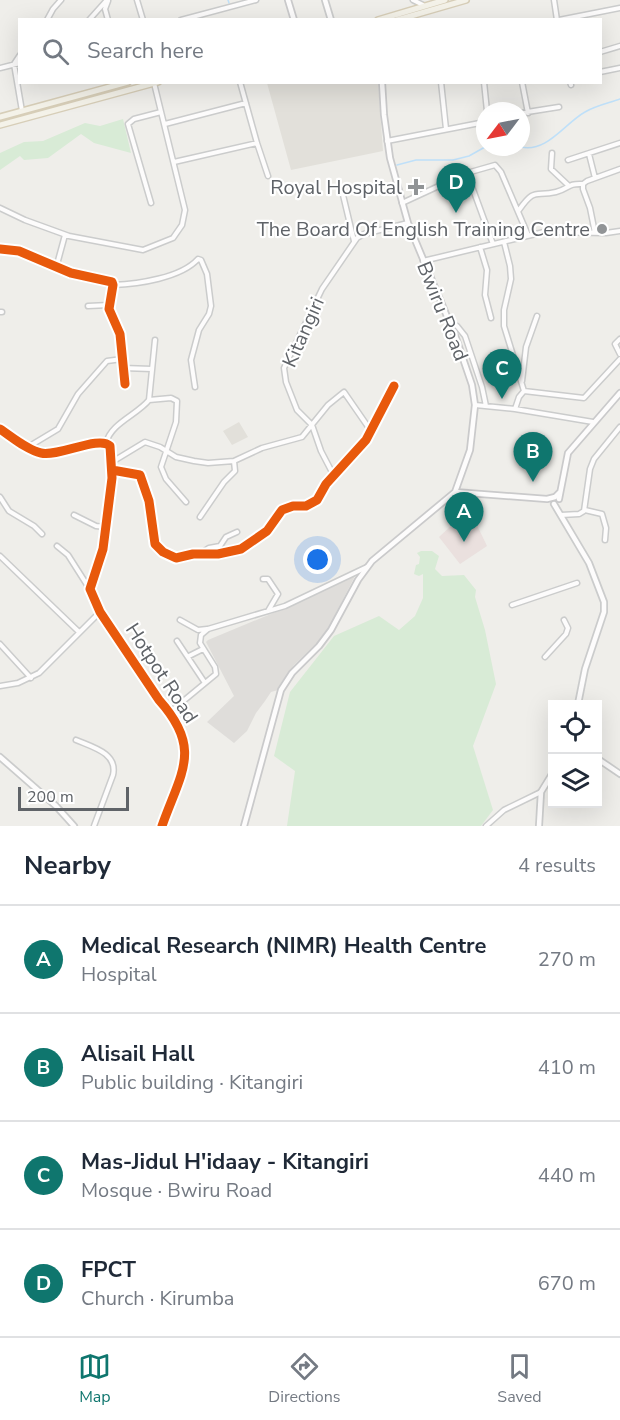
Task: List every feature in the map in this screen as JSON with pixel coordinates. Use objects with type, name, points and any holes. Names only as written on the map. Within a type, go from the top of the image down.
[{"type":"main road","points":[[288,0],[293,18]]},
{"type":"main road","points":[[325,0],[330,18]]},
{"type":"main road","points":[[384,18],[445,0]]},
{"type":"main road","points":[[404,18],[466,0]]},
{"type":"main road","points":[[0,117],[122,84]]},
{"type":"main road","points":[[0,125],[151,84]]},
{"type":"main road","name":"Bwiru Road","points":[[382,84],[387,141],[402,203],[422,261],[450,322],[468,374],[475,405],[470,450],[455,492]]},
{"type":"main road","points":[[555,501],[560,492],[568,453],[620,393]]},
{"type":"main road","points":[[244,826],[281,690],[292,673],[319,646],[331,630],[367,567],[390,545],[455,492],[555,501]]},
{"type":"main road","points":[[555,501],[590,562],[604,602],[604,612],[585,669],[579,700]]},
{"type":"main road","points":[[0,757],[56,806],[74,826]]},
{"type":"main road","points":[[602,762],[620,774]]},
{"type":"main road","points":[[539,826],[541,792],[548,781]]},
{"type":"street","points":[[48,18],[61,0]]},
{"type":"street","points":[[91,18],[107,0]]},
{"type":"street","points":[[107,0],[105,9],[107,18]]},
{"type":"street","points":[[137,0],[142,18]]},
{"type":"street","points":[[188,18],[256,0]]},
{"type":"street","points":[[413,0],[423,5]]},
{"type":"street","points":[[554,0],[558,18]]},
{"type":"street","points":[[568,18],[620,8]]},
{"type":"street","points":[[602,51],[620,46]]},
{"type":"street","points":[[0,68],[17,63]]},
{"type":"street","points":[[602,72],[620,68]]},
{"type":"street","points":[[19,84],[22,111]]},
{"type":"street","points":[[0,208],[65,235],[109,245],[143,250],[173,238],[182,225],[185,215],[155,84]]},
{"type":"street","points":[[241,84],[256,143],[268,176]]},
{"type":"street","points":[[441,84],[446,130]]},
{"type":"street","points":[[484,84],[486,102]]},
{"type":"street","points":[[522,84],[526,102]]},
{"type":"street","points":[[165,124],[246,103]]},
{"type":"street","points":[[530,113],[559,107]]},
{"type":"street","points":[[151,203],[128,124],[134,119],[161,111]]},
{"type":"street","points":[[387,141],[476,124]]},
{"type":"street","points":[[174,162],[256,143]]},
{"type":"street","points":[[568,160],[620,143]]},
{"type":"street","points":[[552,153],[550,169],[568,185]]},
{"type":"street","points":[[589,154],[595,178]]},
{"type":"street","points":[[402,203],[467,173],[492,165],[498,167],[528,235]]},
{"type":"street","points":[[519,211],[532,195],[557,192],[568,185],[583,184],[620,169]]},
{"type":"street","points":[[467,173],[493,244]]},
{"type":"street","points":[[583,184],[595,233]]},
{"type":"street","points":[[343,195],[354,242],[364,234],[408,223]]},
{"type":"street","points":[[422,261],[543,232],[620,231]]},
{"type":"street","points":[[56,268],[65,235]]},
{"type":"street","name":"Kitangiri","points":[[334,476],[321,451],[312,424],[297,410],[286,382],[284,368],[322,289],[354,242]]},
{"type":"street","points":[[504,242],[511,279],[504,310],[504,327],[524,391]]},
{"type":"street","points":[[480,247],[487,270],[484,295],[491,318]]},
{"type":"street","points":[[0,249],[11,249],[71,273],[109,280],[113,285],[109,305],[110,314],[120,333],[125,384]]},
{"type":"street","points":[[113,285],[148,282],[187,269],[198,259],[201,260],[207,274],[211,306],[199,330],[191,360],[195,387]]},
{"type":"street","points":[[88,306],[109,305]]},
{"type":"street","points":[[522,385],[526,347],[537,316]]},
{"type":"street","points":[[450,322],[458,326],[465,336],[486,406]]},
{"type":"street","points":[[620,339],[615,344],[620,354]]},
{"type":"street","points":[[106,442],[113,430],[149,400],[155,340]]},
{"type":"street","points":[[28,447],[58,429],[78,394],[107,361],[122,359]]},
{"type":"street","points":[[524,391],[586,397],[620,359]]},
{"type":"street","points":[[123,368],[152,369]]},
{"type":"street","points":[[112,470],[140,475],[148,494],[154,541],[159,549],[176,558],[241,549],[267,531],[285,508],[301,507],[315,502],[323,488],[359,449],[394,386]]},
{"type":"street","points":[[515,410],[519,397],[524,391]]},
{"type":"street","points":[[112,462],[145,441],[176,457],[208,463],[234,461],[262,448],[302,437],[328,405],[344,392],[371,431]]},
{"type":"street","points":[[149,400],[171,398],[177,401],[176,422],[161,464],[163,475],[186,502]]},
{"type":"street","points":[[475,405],[593,422]]},
{"type":"street","points":[[585,510],[590,469],[594,459],[620,427]]},
{"type":"street","points":[[0,429],[40,453],[52,453],[106,442]]},
{"type":"street","points":[[90,589],[102,554],[111,495],[111,448],[106,442]]},
{"type":"street","points":[[200,517],[235,470],[234,461]]},
{"type":"street","points":[[0,497],[9,512],[34,526],[42,534]]},
{"type":"street","points":[[561,515],[579,514],[585,510],[599,511],[606,528],[605,540]]},
{"type":"street","points":[[74,514],[96,526],[105,527]]},
{"type":"street","points":[[199,554],[209,548],[220,546],[226,537],[237,532]]},
{"type":"street","name":"Hotpot Road","points":[[57,546],[68,555],[90,589],[100,612],[159,700],[170,712],[183,735],[186,755],[162,826]]},
{"type":"street","points":[[0,556],[80,632]]},
{"type":"street","points":[[180,620],[198,630],[208,629],[285,606],[367,567]]},
{"type":"street","points":[[263,579],[268,579],[278,594],[268,611]]},
{"type":"street","points":[[512,605],[577,583]]},
{"type":"street","points":[[0,686],[31,678],[47,666],[100,612]]},
{"type":"street","points":[[545,657],[566,634],[568,628],[564,620]]},
{"type":"street","points":[[170,712],[215,676],[217,671],[203,649],[200,638],[208,629]]},
{"type":"street","points":[[177,641],[205,683]]},
{"type":"street","points":[[0,644],[31,678]]},
{"type":"street","points":[[189,656],[203,649]]},
{"type":"street","points":[[76,740],[107,755],[114,766],[113,775],[94,826]]},
{"type":"street","points":[[486,826],[504,810],[541,792]]},
{"type":"shaded area","points":[[267,84],[378,84],[383,151],[291,170]]},
{"type":"shaded area","points":[[239,422],[248,437],[232,445],[223,431]]},
{"type":"shaded area","points":[[463,515],[470,524],[475,521],[487,546],[460,564],[439,537]]},
{"type":"shaded area","points":[[355,576],[335,619],[321,639],[294,665],[278,690],[271,692],[247,731],[234,743],[207,722],[234,696],[206,642],[208,640]]},
{"type":"green space","points":[[123,119],[131,153],[94,143],[81,134],[48,158],[24,160],[20,156],[0,170],[0,153],[24,142],[43,141],[85,123],[100,126]]},
{"type":"green space","points":[[432,551],[439,556],[435,569],[442,576],[464,575],[476,590],[475,597],[485,630],[496,684],[473,746],[493,810],[481,826],[287,826],[295,771],[274,756],[290,692],[334,636],[379,616],[399,630],[415,616],[423,598],[423,574],[419,576],[414,574],[420,557],[417,553]]},
{"type":"waterway","points":[[530,148],[539,146],[555,136],[585,112],[620,99]]},
{"type":"waterway","points":[[397,165],[416,160],[453,160],[476,152]]},
{"type":"cycle path","points":[[0,249],[19,251],[71,273],[112,282],[109,309],[120,334],[125,384]]},
{"type":"cycle path","points":[[112,470],[140,475],[149,501],[155,544],[163,552],[176,558],[241,549],[267,531],[282,510],[293,506],[306,506],[317,500],[326,484],[366,440],[394,386]]},
{"type":"cycle path","points":[[0,429],[25,446],[41,453],[58,452],[97,443],[110,446],[112,478],[103,549],[90,589],[100,612],[173,717],[181,733],[184,761],[162,826]]},
{"type":"place","name":"Royal Hospital","points":[[416,187]]},
{"type":"place","name":"FPCT","points":[[456,213]]},
{"type":"place","name":"The Board Of English Training Centre","points":[[602,229]]},
{"type":"place","name":"Mas-Jidul H'idaay - Kitangiri","points":[[502,399]]},
{"type":"place","name":"Alisail Hall","points":[[533,482]]},
{"type":"place","name":"Medical Research (NIMR) Health Centre","points":[[464,542]]}]
